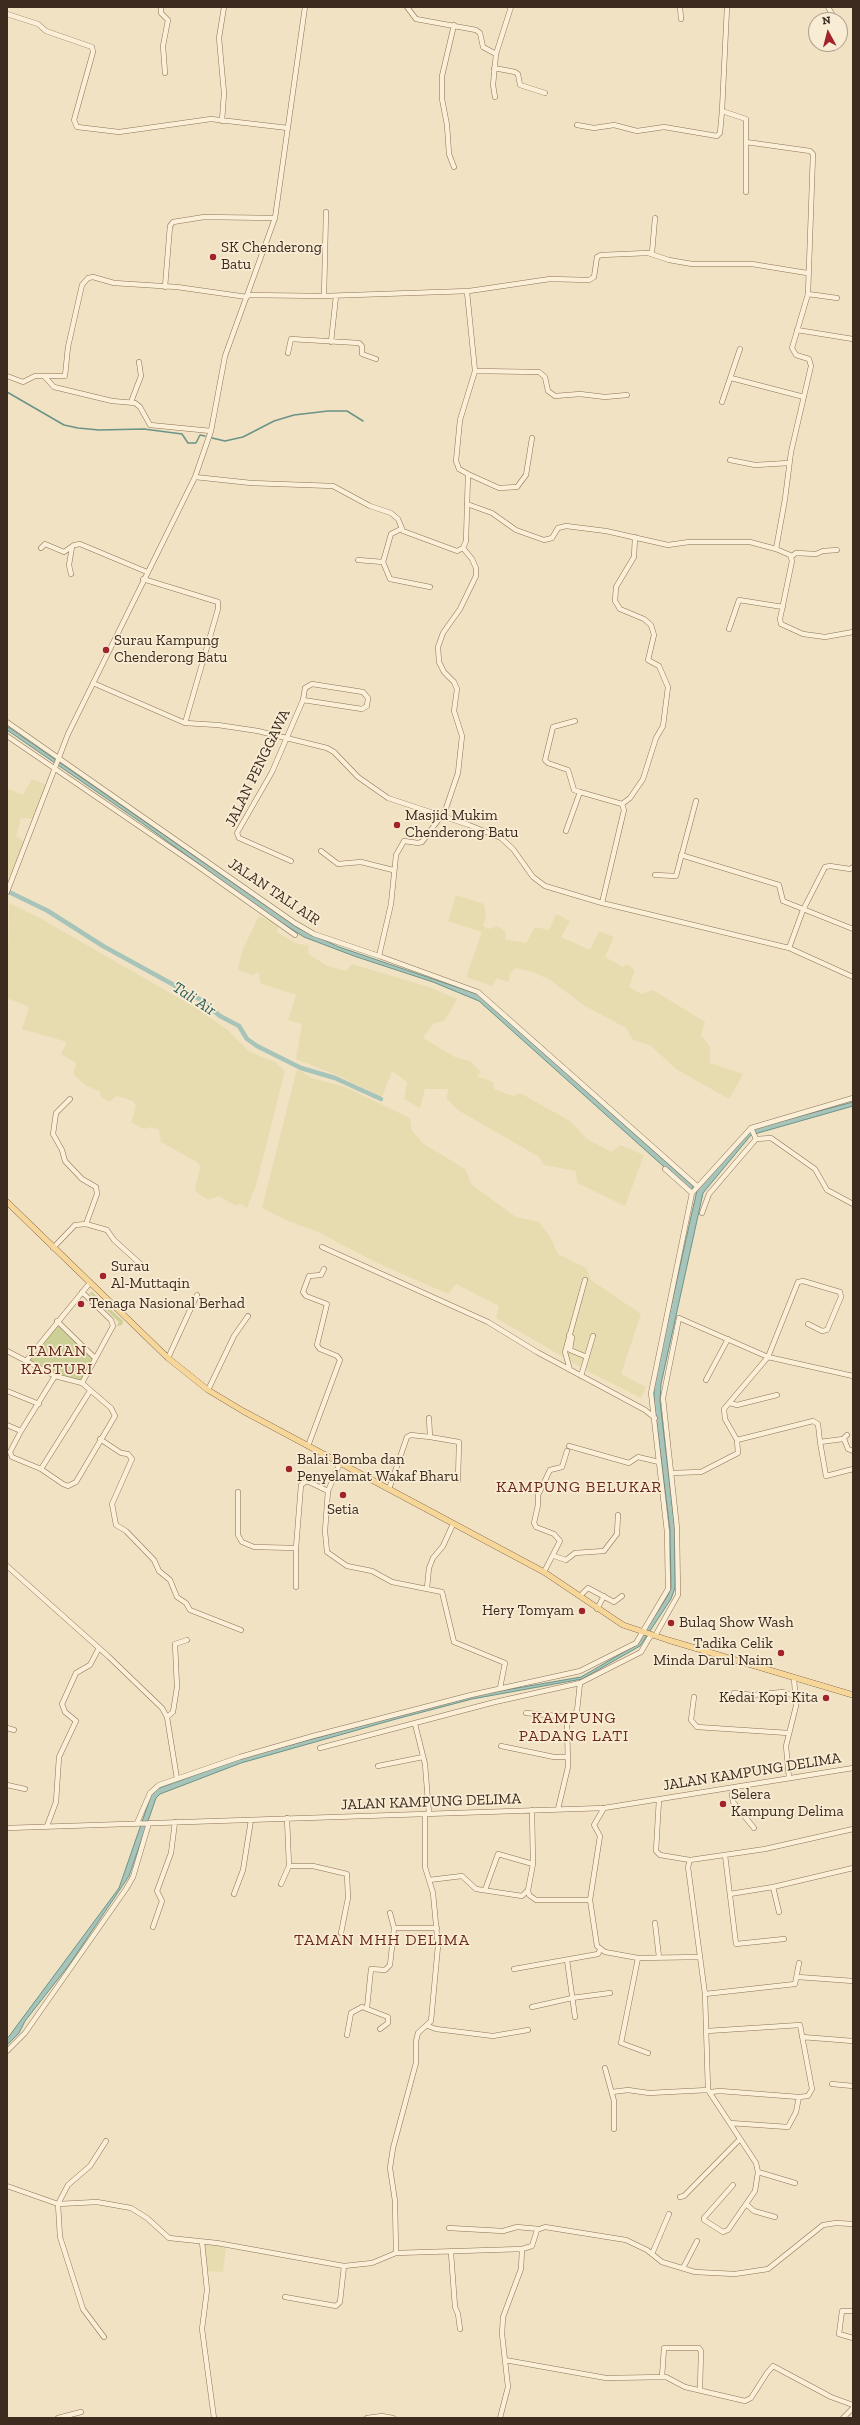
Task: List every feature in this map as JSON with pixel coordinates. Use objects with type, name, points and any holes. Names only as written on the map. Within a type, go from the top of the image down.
[{"type":"main road","points":[[7,1202],[89,1284],[168,1358],[208,1390],[308,1446],[544,1572],[623,1625],[853,1695]]},
{"type":"street","points":[[161,7],[161,13],[168,20],[163,46],[165,73]]},
{"type":"street","points":[[222,120],[224,93],[219,38],[224,7]]},
{"type":"street","points":[[7,892],[58,757],[143,579],[195,477],[211,431],[226,356],[274,218],[305,7]]},
{"type":"street","points":[[406,7],[416,18],[454,25],[480,33],[483,47],[496,54]]},
{"type":"street","points":[[495,97],[494,68],[496,54],[511,7]]},
{"type":"street","points":[[680,7],[681,19]]},
{"type":"street","points":[[577,125],[594,128],[614,125],[637,131],[664,127],[717,136],[720,133],[722,111],[727,7]]},
{"type":"street","points":[[7,14],[38,24],[46,30],[92,47],[93,52],[74,120],[78,127],[119,132],[211,120],[222,120],[288,128]]},
{"type":"street","points":[[454,25],[442,76],[442,99],[447,125],[449,154],[454,167]]},
{"type":"street","points":[[494,68],[515,72],[518,74],[520,85],[545,93]]},
{"type":"street","points":[[722,111],[745,118],[746,192]]},
{"type":"street","points":[[746,142],[810,151],[812,153],[808,248],[810,266],[807,273],[808,294],[797,330],[793,352],[796,355],[809,359],[811,366],[789,463],[786,499],[776,549]]},
{"type":"street","points":[[324,296],[326,212]]},
{"type":"street","points":[[165,287],[170,226],[173,222],[204,217],[274,218]]},
{"type":"street","points":[[652,254],[655,218]]},
{"type":"street","points":[[7,376],[23,382],[33,376],[62,378],[67,373],[70,339],[82,285],[88,278],[98,277],[114,283],[247,296],[336,296],[467,292],[550,279],[593,279],[596,273],[597,257],[601,255],[652,254],[669,260],[692,264],[752,264],[807,273]]},
{"type":"street","points":[[467,292],[475,371],[460,420],[456,461],[459,469],[499,488],[517,487],[526,475],[532,438]]},
{"type":"street","points":[[808,294],[837,298]]},
{"type":"street","points":[[331,342],[336,296]]},
{"type":"street","points":[[797,330],[853,339]]},
{"type":"street","points":[[288,353],[291,339],[360,344],[362,354],[376,359]]},
{"type":"street","points":[[722,402],[740,349]]},
{"type":"street","points":[[131,402],[140,376],[139,362]]},
{"type":"street","points":[[475,371],[539,372],[545,377],[548,391],[555,396],[579,394],[605,397],[628,395]]},
{"type":"street","points":[[44,376],[54,387],[112,400],[131,402],[140,407],[150,425],[211,431]]},
{"type":"street","points":[[731,378],[804,397]]},
{"type":"street","points":[[730,460],[755,465],[789,463]]},
{"type":"street","points":[[463,548],[466,541],[468,474]]},
{"type":"street","points":[[195,477],[251,483],[334,486],[371,506],[388,511],[397,518],[401,529],[453,550],[463,548]]},
{"type":"street","points":[[467,504],[492,513],[516,530],[544,540],[552,538],[558,528],[566,526],[635,537],[668,545],[689,542],[750,542],[776,549],[791,557]]},
{"type":"street","points":[[401,529],[391,534],[383,562],[390,579],[430,587]]},
{"type":"street","points":[[622,804],[632,797],[643,779],[656,738],[663,726],[668,687],[658,666],[648,660],[654,635],[651,625],[644,619],[620,609],[615,601],[616,586],[634,556],[635,537]]},
{"type":"street","points":[[41,548],[45,544],[64,552],[80,544],[147,572]]},
{"type":"street","points":[[71,574],[69,565],[72,547]]},
{"type":"street","points":[[379,956],[391,904],[395,857],[403,842],[421,843],[449,801],[458,773],[462,736],[454,710],[457,689],[454,682],[444,672],[439,662],[438,647],[443,633],[460,609],[476,576],[476,568],[472,559],[463,548]]},
{"type":"street","points":[[836,550],[823,551],[816,554],[796,553],[791,557],[780,619],[781,624],[803,634],[825,637],[853,632]]},
{"type":"street","points":[[358,560],[383,562]]},
{"type":"street","points":[[143,579],[218,602],[218,609],[185,723]]},
{"type":"street","points":[[729,629],[739,600],[783,607]]},
{"type":"street","points":[[93,683],[185,723],[218,725],[288,738],[334,752],[349,770],[388,798],[485,830],[501,838],[513,849],[533,877],[545,886],[602,903],[789,948],[853,977]]},
{"type":"street","name":"JALAN PENGGAWA","points":[[291,861],[239,838],[237,835],[272,772],[288,738],[303,700],[306,688],[310,684],[363,692],[368,698],[367,706],[362,709],[303,700]]},
{"type":"street","points":[[575,721],[553,727],[545,760],[548,763],[568,770],[574,790],[622,804]]},
{"type":"street","name":"JALAN TALI AIR","points":[[7,722],[295,923],[314,934],[478,992],[697,1186]]},
{"type":"street","name":"JALAN TALI AIR","points":[[7,736],[196,865],[294,936]]},
{"type":"street","points":[[566,831],[580,792]]},
{"type":"street","points":[[655,875],[676,876],[696,801]]},
{"type":"street","points":[[602,903],[624,809],[622,804]]},
{"type":"street","points":[[321,851],[338,864],[360,862],[393,870]]},
{"type":"street","points":[[682,856],[779,885],[783,901],[853,929]]},
{"type":"street","points":[[789,948],[803,910],[825,867],[852,870]]},
{"type":"street","points":[[138,1823],[152,1789],[177,1779],[240,1757],[313,1736],[500,1688],[580,1671],[631,1647],[644,1632],[668,1589],[667,1532],[651,1393],[692,1193],[744,1134],[752,1128],[853,1098]]},
{"type":"street","points":[[70,1099],[56,1113],[53,1134],[62,1150],[65,1161],[82,1179],[96,1187],[97,1194],[86,1224]]},
{"type":"street","points":[[752,1128],[756,1139]]},
{"type":"street","points":[[702,1213],[709,1194],[756,1139],[771,1138],[815,1169],[827,1190],[853,1204]]},
{"type":"street","points":[[665,1169],[692,1193]]},
{"type":"street","points":[[53,1248],[75,1225],[86,1224],[107,1230],[114,1240],[146,1269]]},
{"type":"street","points":[[322,1247],[464,1310],[570,1370],[645,1410],[655,1418]]},
{"type":"street","points":[[308,1446],[340,1360],[337,1356],[320,1349],[317,1345],[327,1304],[306,1296],[303,1292],[309,1276],[322,1275],[324,1268]]},
{"type":"street","points":[[570,1370],[565,1352],[586,1280]]},
{"type":"street","points":[[671,1473],[701,1472],[738,1453],[737,1440],[725,1419],[724,1409],[768,1358],[798,1282],[803,1281],[840,1292],[841,1297],[827,1330],[822,1331],[808,1324]]},
{"type":"street","points":[[26,1361],[57,1321],[89,1284]]},
{"type":"street","points":[[82,1292],[113,1323],[112,1330],[82,1383]]},
{"type":"street","points":[[168,1358],[197,1295]]},
{"type":"street","points":[[208,1390],[234,1336],[248,1316]]},
{"type":"street","points":[[320,1748],[495,1702],[580,1683],[641,1652],[678,1595],[677,1528],[663,1398],[679,1318],[768,1358],[853,1376]]},
{"type":"street","points":[[57,1321],[95,1358]]},
{"type":"street","points":[[569,1335],[572,1337],[570,1350],[587,1356]]},
{"type":"street","points":[[581,1376],[593,1336]]},
{"type":"street","points":[[706,1380],[728,1339]]},
{"type":"street","points":[[7,1351],[55,1376],[82,1383],[111,1408],[115,1416],[100,1439],[76,1482],[72,1485],[63,1484],[41,1469],[12,1457],[10,1452],[21,1431],[55,1376]]},
{"type":"street","points":[[7,1391],[39,1404]]},
{"type":"street","points":[[41,1469],[90,1391]]},
{"type":"street","points":[[730,1403],[737,1405],[777,1395]]},
{"type":"street","points":[[429,1418],[430,1437]]},
{"type":"street","points":[[737,1440],[815,1421],[818,1424],[826,1476],[853,1469]]},
{"type":"street","points":[[7,1425],[21,1431]]},
{"type":"street","points":[[389,1489],[407,1437],[430,1437],[459,1442],[458,1480]]},
{"type":"street","points":[[820,1442],[845,1437],[848,1449],[853,1451]]},
{"type":"street","points":[[100,1439],[120,1453],[130,1456],[132,1459],[112,1504],[116,1525],[126,1531],[155,1561],[160,1571],[170,1580],[177,1597],[186,1603],[190,1610],[241,1630]]},
{"type":"street","points":[[544,1572],[559,1546],[558,1537],[540,1529],[534,1523],[538,1510],[538,1495],[550,1470],[562,1466],[568,1448],[628,1462],[638,1457],[659,1462]]},
{"type":"street","points":[[340,1463],[328,1491],[325,1538],[326,1548],[330,1555],[343,1564],[372,1571],[391,1582],[427,1588],[443,1594],[454,1642],[505,1663],[500,1688]]},
{"type":"street","points":[[296,1587],[296,1548],[302,1484],[309,1482],[328,1491]]},
{"type":"street","points":[[238,1492],[238,1535],[242,1542],[254,1547],[296,1548]]},
{"type":"street","points":[[554,1556],[567,1560],[575,1554],[605,1550],[617,1534],[618,1515]]},
{"type":"street","points":[[427,1588],[429,1568],[433,1558],[443,1546],[453,1524]]},
{"type":"street","points":[[7,1566],[99,1648],[162,1708],[167,1717],[177,1779]]},
{"type":"street","points":[[580,1596],[590,1588],[615,1602],[622,1596]]},
{"type":"street","points":[[597,1609],[604,1596]]},
{"type":"street","points":[[167,1717],[173,1712],[177,1687],[175,1644],[187,1640]]},
{"type":"street","points":[[47,1826],[56,1802],[59,1758],[76,1721],[65,1712],[62,1704],[76,1673],[90,1665],[99,1648]]},
{"type":"street","points":[[789,1778],[786,1753],[788,1733],[796,1706],[794,1678]]},
{"type":"street","points":[[558,1809],[568,1767],[567,1722],[569,1717],[577,1710],[580,1683]]},
{"type":"street","points":[[734,1694],[753,1695],[783,1692],[795,1696]]},
{"type":"street","points":[[694,1697],[691,1720],[697,1727],[788,1733]]},
{"type":"street","points":[[526,1713],[569,1717]]},
{"type":"street","points":[[396,2253],[395,2201],[390,2168],[416,2063],[418,2033],[428,2026],[432,2016],[438,1946],[433,1893],[425,1867],[427,1814],[423,1757],[415,1724]]},
{"type":"street","points":[[7,1728],[14,1730]]},
{"type":"street","points":[[502,1746],[554,1757],[568,1757]]},
{"type":"street","points":[[378,1766],[423,1757]]},
{"type":"street","name":"JALAN KAMPUNG DELIMA","points":[[7,1828],[604,1808],[853,1768]]},
{"type":"street","points":[[7,1785],[25,1789]]},
{"type":"street","points":[[736,1787],[732,1794],[733,1802],[754,1828]]},
{"type":"street","points":[[659,1799],[657,1853],[690,1860],[765,1849],[853,1829]]},
{"type":"street","points":[[600,1950],[593,1929],[590,1900],[600,1836],[594,1825],[604,1808]]},
{"type":"street","points":[[532,1810],[533,1864],[528,1890],[529,1895],[536,1900],[590,1900]]},
{"type":"street","points":[[281,1884],[289,1866],[287,1818]]},
{"type":"street","points":[[234,1894],[243,1870],[251,1820]]},
{"type":"street","points":[[153,1927],[162,1900],[157,1891],[171,1853],[175,1822]]},
{"type":"street","points":[[7,2051],[25,2033],[126,1889],[133,1877],[150,1823]]},
{"type":"street","points":[[485,1890],[498,1854],[533,1864]]},
{"type":"street","points":[[726,1855],[736,1944],[784,1939]]},
{"type":"street","points":[[690,1860],[688,1867],[705,1994],[709,2091],[730,2123],[739,2140],[756,2164],[758,2172],[755,2191],[726,2231],[704,2220],[705,2215],[733,2185]]},
{"type":"street","points":[[289,1866],[313,1866],[347,1874],[348,1898],[341,1933]]},
{"type":"street","points":[[730,1894],[773,1887],[853,1868]]},
{"type":"street","points":[[429,1880],[462,1876],[475,1888],[520,1896],[528,1890]]},
{"type":"street","points":[[773,1887],[779,1912]]},
{"type":"street","points":[[367,2008],[371,1969],[388,1969],[394,1928],[390,1913]]},
{"type":"street","points":[[655,1923],[659,1957]]},
{"type":"street","points":[[394,1928],[437,1928]]},
{"type":"street","points":[[600,1950],[638,1958],[700,1957]]},
{"type":"street","points":[[514,1969],[598,1954],[600,1950]]},
{"type":"street","points":[[638,1958],[621,2043],[648,2053]]},
{"type":"street","points":[[567,1960],[575,2017]]},
{"type":"street","points":[[705,1994],[795,1984],[798,1977],[799,1963]]},
{"type":"street","points":[[798,1977],[853,1981]]},
{"type":"street","points":[[532,2007],[572,1998],[610,1993]]},
{"type":"street","points":[[347,2034],[351,2013],[357,2008],[367,2008],[388,2018],[388,2022],[380,2029]]},
{"type":"street","points":[[612,2092],[628,2090],[649,2093],[720,2091],[799,2097],[808,2096],[812,2089],[800,2025],[707,2031]]},
{"type":"street","points":[[428,2026],[436,2029],[493,2036],[528,2030]]},
{"type":"street","points":[[802,2037],[853,2040]]},
{"type":"street","points":[[605,2068],[612,2092],[615,2117],[614,2129]]},
{"type":"street","points":[[832,2084],[853,2086]]},
{"type":"street","points":[[730,2123],[788,2127],[796,2112],[799,2097]]},
{"type":"street","points":[[680,2197],[684,2196],[739,2140]]},
{"type":"street","points":[[104,2337],[83,2309],[60,2237],[58,2204],[68,2185],[90,2166],[106,2141]]},
{"type":"street","points":[[758,2172],[794,2183]]},
{"type":"street","points":[[7,2186],[58,2204],[97,2202],[130,2208],[147,2218],[169,2238],[217,2243],[344,2266],[372,2263],[396,2253],[451,2253],[522,2249],[532,2246],[539,2229]]},
{"type":"street","points":[[746,2204],[754,2211],[775,2217]]},
{"type":"street","points":[[652,2254],[669,2214]]},
{"type":"street","points":[[449,2228],[503,2231],[522,2226],[539,2229],[545,2227],[626,2240],[652,2254],[662,2262],[707,2273],[754,2272],[768,2269],[823,2225],[836,2223],[853,2224]]},
{"type":"street","points":[[683,2268],[697,2241]]},
{"type":"street","points":[[202,2242],[207,2290],[202,2329],[214,2418]]},
{"type":"street","points":[[500,2418],[508,2387],[502,2334],[503,2317],[520,2269],[522,2249]]},
{"type":"street","points":[[451,2253],[455,2307],[460,2329]]},
{"type":"street","points":[[285,2297],[336,2306],[340,2302],[344,2266]]},
{"type":"street","points":[[853,2311],[842,2310],[839,2334],[853,2338]]},
{"type":"street","points":[[662,2377],[664,2348],[699,2348],[701,2351],[700,2390]]},
{"type":"street","points":[[505,2360],[606,2378],[662,2377],[700,2390],[745,2401],[751,2398],[766,2373],[773,2366],[831,2397],[853,2406],[843,2418]]},
{"type":"street","points":[[58,2418],[81,2412]]},
{"type":"street","points":[[367,2418],[382,2416],[393,2418]]},
{"type":"shaded area","points":[[32,779],[47,785],[34,819],[21,818],[16,836],[25,842],[10,876],[7,875],[7,788],[23,795]]},
{"type":"shaded area","points":[[456,895],[484,904],[486,915],[483,926],[490,929],[497,926],[506,932],[505,939],[526,943],[535,927],[549,930],[556,914],[570,921],[561,937],[590,950],[599,931],[614,937],[605,957],[623,967],[627,964],[635,970],[629,987],[642,994],[653,990],[705,1022],[701,1035],[710,1047],[710,1063],[743,1074],[729,1099],[676,1069],[650,1045],[633,1040],[626,1028],[585,1006],[550,980],[533,972],[515,968],[510,974],[509,982],[497,978],[492,986],[466,977],[482,932],[448,921]]},
{"type":"shaded area","points":[[9,903],[40,918],[196,1008],[228,1030],[250,1052],[275,1062],[285,1071],[256,1185],[247,1208],[240,1204],[236,1206],[219,1196],[208,1200],[196,1192],[195,1189],[200,1167],[197,1162],[161,1142],[159,1130],[152,1127],[144,1129],[131,1122],[136,1106],[133,1101],[117,1096],[109,1102],[100,1096],[101,1092],[85,1085],[73,1074],[76,1063],[61,1054],[67,1042],[22,1029],[29,1007],[7,998]]},
{"type":"shaded area","points":[[259,916],[278,924],[277,932],[295,943],[309,946],[308,954],[328,966],[346,971],[352,964],[429,987],[457,999],[444,1021],[434,1023],[423,1038],[455,1057],[470,1061],[481,1072],[477,1076],[493,1082],[494,1089],[513,1096],[520,1093],[570,1121],[587,1139],[612,1152],[620,1145],[644,1155],[625,1206],[577,1183],[576,1171],[544,1165],[539,1157],[458,1110],[446,1098],[449,1089],[425,1089],[420,1108],[404,1099],[407,1082],[392,1071],[382,1097],[339,1076],[296,1059],[302,1024],[288,1020],[296,995],[260,983],[259,972],[252,975],[238,970],[242,951]]},
{"type":"shaded area","points":[[297,1069],[312,1078],[345,1087],[410,1118],[412,1131],[424,1144],[465,1169],[472,1185],[516,1217],[539,1222],[550,1237],[558,1254],[586,1268],[591,1280],[641,1314],[621,1374],[646,1387],[641,1398],[589,1372],[496,1318],[499,1306],[456,1284],[448,1294],[375,1262],[318,1232],[288,1221],[262,1208]]},
{"type":"shaded area","points":[[203,2243],[226,2247],[223,2272],[207,2271]]},
{"type":"green space","points":[[92,1292],[123,1321],[122,1325],[117,1326],[119,1322],[89,1293]]},
{"type":"green space","points":[[57,1321],[95,1358],[82,1383],[55,1376],[26,1361]]},
{"type":"water","points":[[7,726],[298,928],[339,947],[477,994],[693,1186],[691,1191],[479,1001],[433,982],[354,956],[304,937],[265,912],[142,823],[7,730]]},
{"type":"water","points":[[853,1102],[853,1106],[751,1135],[703,1193],[661,1384],[660,1401],[675,1530],[675,1588],[671,1599],[640,1646],[582,1679],[472,1699],[396,1719],[241,1763],[160,1794],[156,1798],[129,1876],[69,1965],[25,2021],[19,2033],[7,2045],[7,2039],[119,1888],[152,1793],[157,1789],[242,1758],[471,1696],[581,1677],[636,1645],[667,1597],[671,1588],[670,1530],[654,1401],[654,1383],[697,1190],[748,1130]]},
{"type":"waterway","points":[[7,392],[64,425],[99,430],[144,429],[182,434],[188,443],[196,443],[200,435],[205,436]]},
{"type":"waterway","points":[[212,438],[225,441],[243,437],[274,421],[294,415],[328,411],[347,411],[363,421]]},
{"type":"waterway","name":"Tali Air","points":[[7,891],[48,911],[103,946],[203,1001],[220,1016],[239,1026],[247,1039],[257,1046],[301,1068],[335,1078],[381,1099]]},
{"type":"place","name":"SK Chenderong Batu","points":[[213,257]]},
{"type":"place","name":"Surau Kampung Chenderong Batu","points":[[106,650]]},
{"type":"place","name":"Masjid Mukim Chenderong Batu","points":[[397,825]]},
{"type":"place","name":"Surau Al-Muttaqin","points":[[103,1276]]},
{"type":"place","name":"Tenaga Nasional Berhad","points":[[81,1304]]},
{"type":"place","name":"Balai Bomba dan Penyelamat Wakaf Bharu","points":[[289,1469]]},
{"type":"place","name":"Setia","points":[[343,1495]]},
{"type":"place","name":"Hery Tomyam","points":[[582,1611]]},
{"type":"place","name":"Bulaq Show Wash","points":[[671,1623]]},
{"type":"place","name":"Tadika Celik Minda Darul Naim","points":[[781,1653]]},
{"type":"place","name":"Kedai Kopi Kita","points":[[826,1698]]},
{"type":"place","name":"Selera Kampung Delima","points":[[723,1804]]},
{"type":"district","name":"TAMAN KASTURI","points":[[57,1360]]},
{"type":"district","name":"KAMPUNG BELUKAR","points":[[579,1487]]},
{"type":"district","name":"KAMPUNG PADANG LATI","points":[[574,1727]]},
{"type":"district","name":"TAMAN MHH DELIMA","points":[[382,1940]]}]
